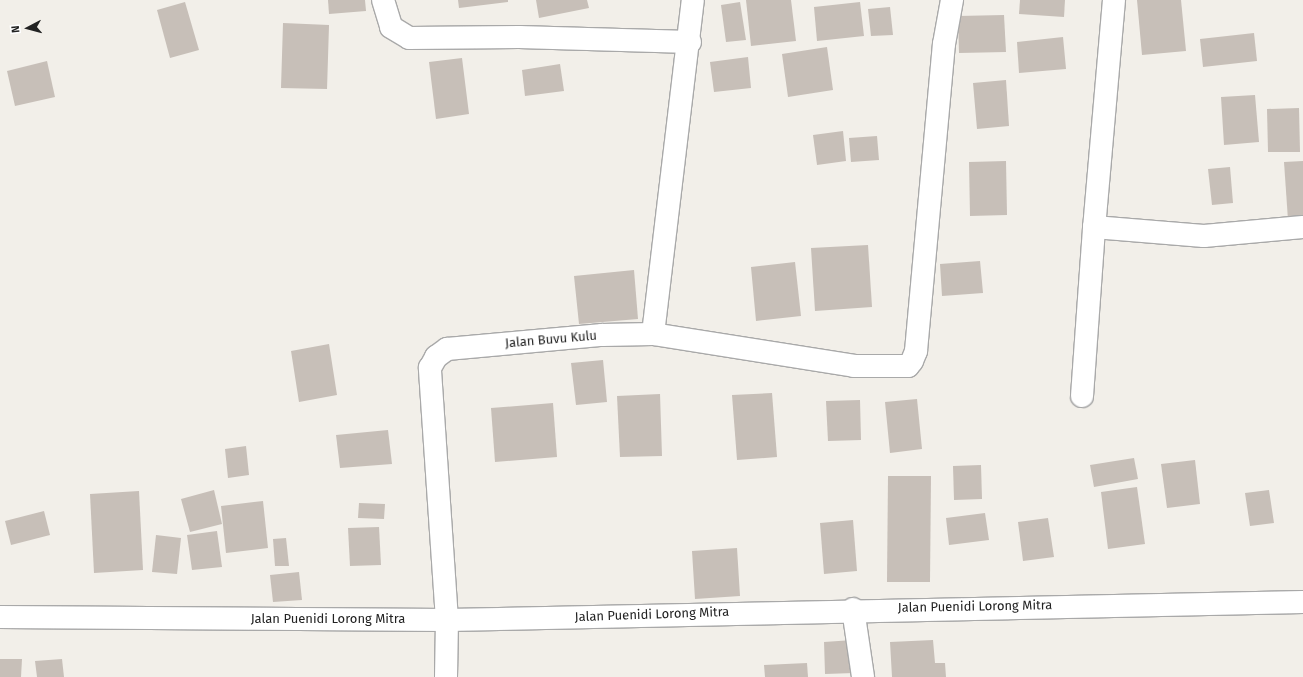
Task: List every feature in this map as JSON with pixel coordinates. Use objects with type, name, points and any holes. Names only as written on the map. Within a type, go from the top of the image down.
[{"type":"street","points":[[383,0],[391,27],[409,38],[519,37],[690,42]]},
{"type":"street","points":[[653,334],[690,42],[693,0]]},
{"type":"street","name":"Jalan Buvu Kulu","points":[[446,677],[446,620],[430,368],[436,357],[447,349],[602,335],[653,334],[854,366],[908,366],[916,351],[944,44],[952,0]]},
{"type":"street","points":[[1082,396],[1094,227],[1114,0]]},
{"type":"street","points":[[1094,227],[1204,236],[1303,227]]},
{"type":"street","name":"Jalan Puenidi Lorong Mitra","points":[[0,617],[446,620],[853,609],[1303,602]]},
{"type":"street","points":[[853,609],[863,677]]},
{"type":"building","points":[[328,0],[365,0],[366,11],[329,14]]},
{"type":"building","points":[[458,0],[508,0],[508,2],[459,8]]},
{"type":"building","points":[[536,0],[587,0],[589,8],[539,18]]},
{"type":"building","points":[[746,0],[791,0],[796,41],[751,46]]},
{"type":"building","points":[[1020,0],[1065,0],[1064,17],[1019,14]]},
{"type":"building","points":[[1137,0],[1181,0],[1186,51],[1142,55]]},
{"type":"building","points":[[185,2],[199,50],[170,58],[157,10]]},
{"type":"building","points":[[740,2],[746,40],[726,42],[721,5]]},
{"type":"building","points":[[860,2],[864,36],[817,41],[814,7]]},
{"type":"building","points":[[890,7],[893,35],[871,36],[868,9]]},
{"type":"building","points":[[1004,15],[1006,52],[959,53],[958,16]]},
{"type":"building","points":[[283,23],[329,25],[327,89],[281,88]]},
{"type":"building","points":[[1254,33],[1257,61],[1203,67],[1200,39]]},
{"type":"building","points":[[1063,37],[1066,69],[1019,73],[1017,42]]},
{"type":"building","points":[[827,47],[833,90],[788,97],[782,54]]},
{"type":"building","points":[[748,57],[751,88],[714,92],[710,62]]},
{"type":"building","points":[[462,58],[469,114],[436,119],[429,62]]},
{"type":"building","points":[[47,61],[55,97],[15,106],[7,71]]},
{"type":"building","points":[[560,64],[564,91],[525,96],[522,70]]},
{"type":"building","points":[[1006,80],[1009,126],[977,129],[973,83]]},
{"type":"building","points":[[1255,95],[1259,142],[1224,145],[1221,97]]},
{"type":"building","points":[[1299,108],[1300,152],[1268,152],[1267,109]]},
{"type":"building","points":[[843,131],[846,161],[817,165],[813,135]]},
{"type":"building","points":[[877,136],[879,160],[851,162],[849,138]]},
{"type":"building","points":[[1006,161],[1007,215],[970,216],[969,162]]},
{"type":"building","points":[[1303,161],[1303,218],[1288,220],[1284,162]]},
{"type":"building","points":[[1230,167],[1233,203],[1212,205],[1208,169]]},
{"type":"building","points":[[868,245],[872,307],[815,311],[811,248]]},
{"type":"building","points":[[980,261],[983,293],[942,296],[940,264]]},
{"type":"building","points":[[795,262],[801,316],[756,321],[751,267]]},
{"type":"building","points":[[634,270],[638,319],[579,324],[574,276]]},
{"type":"building","points":[[329,344],[337,395],[299,402],[291,351]]},
{"type":"building","points":[[603,360],[607,402],[576,405],[571,363]]},
{"type":"building","points":[[772,393],[777,457],[737,460],[732,395]]},
{"type":"building","points":[[660,394],[662,456],[620,457],[617,396]]},
{"type":"building","points":[[917,399],[922,449],[890,453],[885,402]]},
{"type":"building","points":[[860,400],[861,440],[828,441],[826,401]]},
{"type":"building","points":[[553,403],[557,457],[495,462],[491,408]]},
{"type":"building","points":[[388,430],[392,464],[340,468],[336,435]]},
{"type":"building","points":[[246,446],[249,475],[228,478],[225,449]]},
{"type":"building","points":[[1134,458],[1138,479],[1094,487],[1090,465]]},
{"type":"building","points":[[1195,460],[1200,504],[1167,508],[1161,464]]},
{"type":"building","points":[[981,465],[982,499],[954,500],[953,466]]},
{"type":"building","points":[[888,476],[931,476],[930,582],[887,582]]},
{"type":"building","points":[[1137,487],[1145,544],[1108,549],[1101,492]]},
{"type":"building","points":[[214,490],[222,524],[190,532],[181,499]]},
{"type":"building","points":[[1269,490],[1274,523],[1250,526],[1245,493]]},
{"type":"building","points":[[139,491],[143,570],[94,573],[90,494]]},
{"type":"building","points":[[263,501],[268,548],[226,553],[221,506]]},
{"type":"building","points":[[359,503],[385,504],[384,519],[358,518]]},
{"type":"building","points":[[44,511],[50,535],[11,545],[5,521]]},
{"type":"building","points":[[985,513],[989,540],[949,545],[946,518]]},
{"type":"building","points":[[1048,518],[1054,557],[1023,561],[1018,522]]},
{"type":"building","points":[[853,520],[857,571],[824,574],[820,523]]},
{"type":"building","points":[[379,527],[381,565],[350,566],[348,528]]},
{"type":"building","points":[[217,531],[222,567],[192,570],[187,535]]},
{"type":"building","points":[[156,535],[181,538],[177,574],[152,572]]},
{"type":"building","points":[[286,538],[289,566],[275,566],[273,539]]},
{"type":"building","points":[[737,548],[740,596],[695,599],[692,551]]},
{"type":"building","points":[[299,572],[302,600],[273,602],[270,575]]},
{"type":"building","points":[[853,640],[854,673],[825,674],[824,642]]},
{"type":"building","points":[[933,640],[935,663],[945,663],[946,677],[892,677],[890,642]]},
{"type":"building","points":[[0,659],[22,659],[21,677],[0,677]]},
{"type":"building","points":[[62,659],[64,677],[37,677],[35,661]]},
{"type":"building","points":[[807,663],[808,677],[765,677],[764,665]]}]
